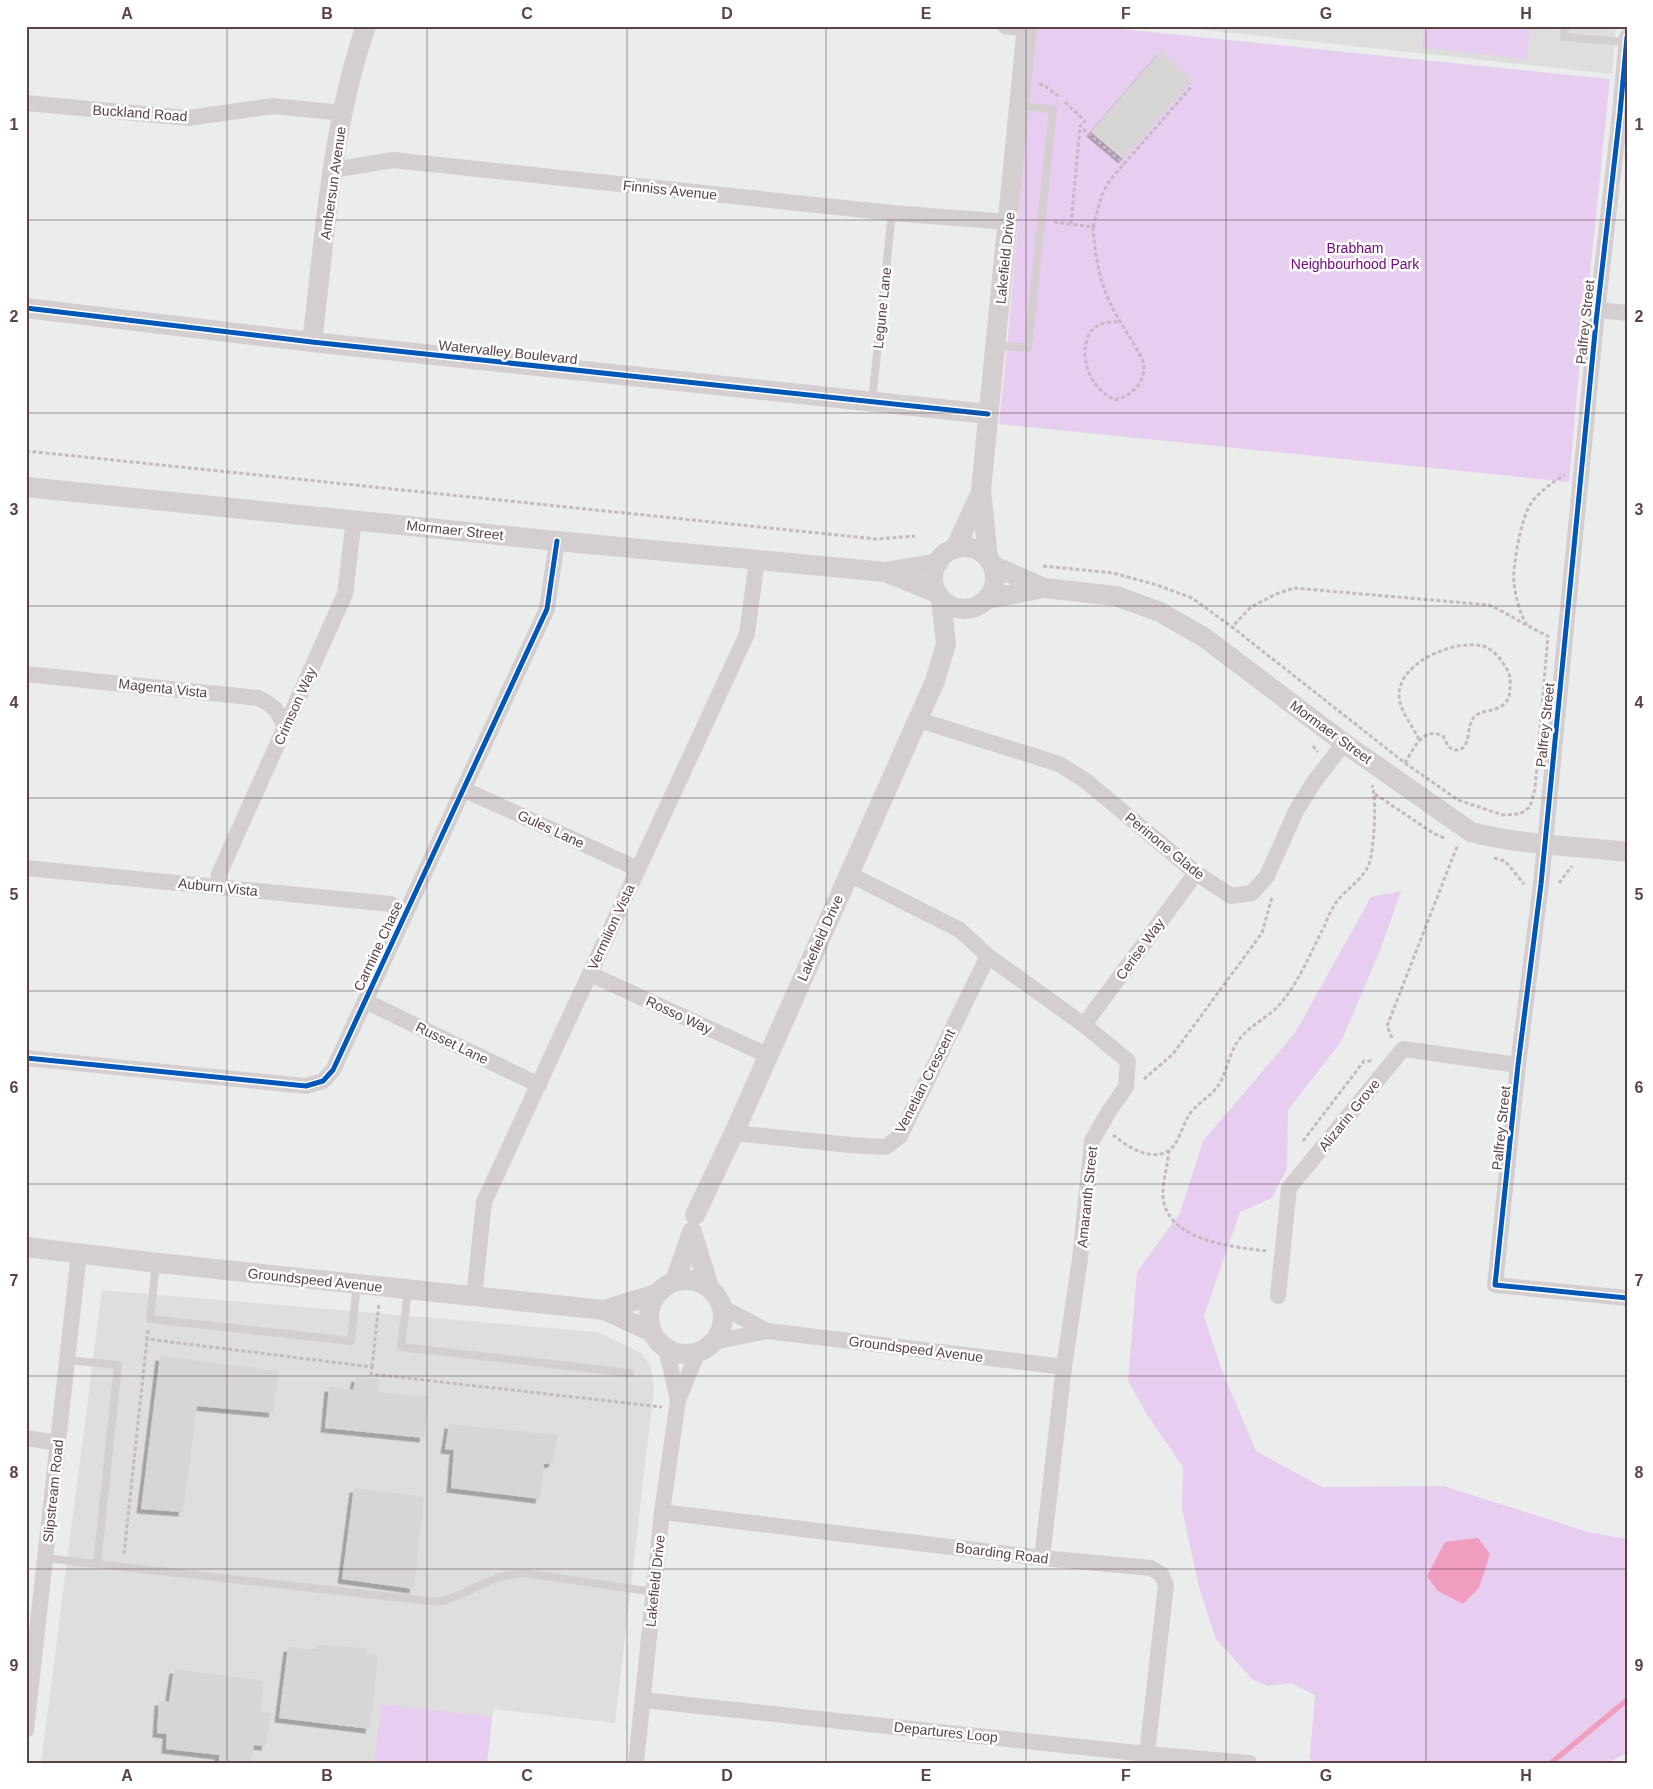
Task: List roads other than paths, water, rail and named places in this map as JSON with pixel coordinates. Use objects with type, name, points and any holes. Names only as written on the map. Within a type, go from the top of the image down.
[{"type":"street","name":"Ambersun Avenue","points":[[312,342],[333,170],[353,64],[366,26]]},
{"type":"street","points":[[1005,26],[1027,28]]},
{"type":"street","name":"Lakefield Drive","points":[[990,562],[981,490],[1008,222],[1028,107],[1027,28]]},
{"type":"street","name":"Palfrey Street","points":[[1627,36],[1623,114],[1598,310],[1541,884],[1518,1065],[1495,1285],[1627,1298]]},
{"type":"street","name":"Buckland Road","points":[[26,103],[188,118],[273,106],[344,113]]},
{"type":"street","name":"Finniss Avenue","points":[[333,170],[393,160],[892,213],[1008,222]]},
{"type":"street","name":"Watervalley Boulevard","points":[[26,308],[312,342],[988,414]]},
{"type":"street","points":[[1598,310],[1627,313]]},
{"type":"street","name":"Mormaer Street","points":[[26,487],[556,541],[885,572],[938,563]]},
{"type":"street","name":"Lakefield Drive","points":[[955,549],[981,490]]},
{"type":"street","name":"Crimson Way","points":[[218,887],[219,874],[345,594],[354,520]]},
{"type":"street","name":"Carmine Chase","points":[[26,1058],[306,1086],[323,1082],[333,1070],[547,609],[556,541]]},
{"type":"street","points":[[964,547],[973,549],[990,562],[995,573],[993,591],[980,603],[955,608],[939,596],[933,576],[938,563],[947,553],[955,549],[964,547]]},
{"type":"street","name":"Vermilion Vista","points":[[474,1297],[484,1202],[747,634],[757,560]]},
{"type":"street","name":"Mormaer Street","points":[[990,562],[1044,588],[1116,596],[1160,612],[1205,638],[1344,743],[1471,832],[1544,843],[1627,852]]},
{"type":"street","name":"Mormaer Street","points":[[885,572],[939,596]]},
{"type":"street","name":"Mormaer Street","points":[[980,603],[1044,588]]},
{"type":"street","name":"Lakefield Drive","points":[[939,596],[946,644]]},
{"type":"street","name":"Lakefield Drive","points":[[675,1280],[694,1223],[919,720],[935,681],[946,644],[980,603]]},
{"type":"street","name":"Magenta Vista","points":[[26,674],[258,698],[270,703],[279,712],[285,727]]},
{"type":"street","name":"Perinone Glade","points":[[919,720],[1059,764],[1086,781],[1196,873],[1231,896],[1252,892],[1267,876],[1296,811],[1314,782],[1344,743]]},
{"type":"street","name":"Gules Lane","points":[[463,789],[638,869]]},
{"type":"street","name":"Auburn Vista","points":[[26,868],[392,904],[399,910],[403,918]]},
{"type":"street","name":"Cerise Way","points":[[1084,1025],[1196,873]]},
{"type":"street","name":"Amaranth Street","points":[[849,874],[960,930],[988,956],[1084,1025],[1128,1061],[1126,1087],[1092,1141],[1080,1259],[1064,1367],[1042,1558]]},
{"type":"street","name":"Venetian Crescent","points":[[734,1133],[850,1146],[886,1147],[900,1136],[988,956]]},
{"type":"street","name":"Rosso Way","points":[[590,974],[768,1055]]},
{"type":"street","name":"Russet Lane","points":[[365,1001],[538,1085]]},
{"type":"street","name":"Alizarin Grove","points":[[1278,1296],[1289,1188],[1403,1049],[1518,1065]]},
{"type":"street","points":[[694,1223],[709,1287]]},
{"type":"street","name":"Groundspeed Avenue","points":[[26,1248],[604,1310],[652,1332]]},
{"type":"street","name":"Slipstream Road","points":[[26,1730],[31,1632],[46,1558],[79,1253]]},
{"type":"street","points":[[675,1280],[699,1281],[709,1287],[717,1296],[722,1307],[720,1332],[706,1347],[691,1354],[678,1354],[666,1349],[656,1340],[648,1317],[650,1305],[656,1294],[664,1286],[675,1280]]},
{"type":"street","name":"Groundspeed Avenue","points":[[604,1310],[656,1294]]},
{"type":"street","name":"Groundspeed Avenue","points":[[722,1307],[767,1331],[1064,1367]]},
{"type":"street","name":"Groundspeed Avenue","points":[[706,1347],[767,1331]]},
{"type":"street","name":"Lakefield Drive","points":[[636,1763],[662,1512],[678,1404],[706,1347]]},
{"type":"street","name":"Lakefield Drive","points":[[666,1349],[678,1404]]},
{"type":"street","points":[[26,1438],[58,1442]]},
{"type":"street","name":"Boarding Road","points":[[662,1512],[1042,1558],[1151,1568],[1161,1574],[1166,1585],[1166,1597],[1147,1754]]},
{"type":"street","name":"Departures Loop","points":[[643,1700],[1147,1754],[1249,1763]]},
{"type":"lane","points":[[1565,26],[1564,37],[1626,42]]},
{"type":"lane","points":[[996,345],[1028,348],[1053,109],[1028,107]]},
{"type":"lane","name":"Legune Lane","points":[[872,403],[892,213]]},
{"type":"lane","points":[[156,1263],[150,1319],[351,1341],[357,1284]]},
{"type":"lane","points":[[408,1290],[401,1347],[630,1373]]},
{"type":"lane","points":[[68,1360],[118,1365],[97,1564]]},
{"type":"lane","points":[[46,1558],[438,1602],[457,1598],[489,1580],[510,1574],[524,1573],[654,1592]]},
{"type":"waterway","points":[[1551,1763],[1627,1700]]},
{"type":"park label","name":"Brabham Neighbourhood Park","points":[[1355,256]]}]
